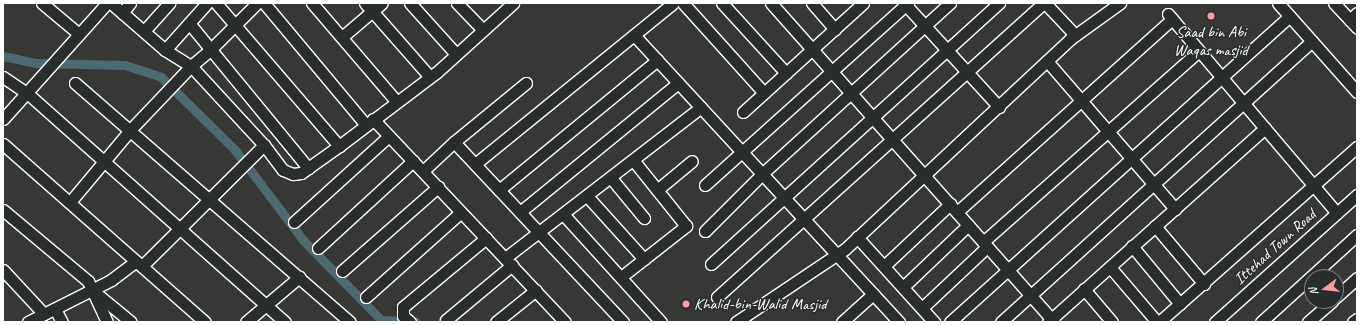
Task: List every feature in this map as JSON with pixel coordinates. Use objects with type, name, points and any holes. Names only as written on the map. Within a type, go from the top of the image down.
[{"type":"street","points":[[42,3],[79,34]]},
{"type":"street","points":[[3,119],[107,3]]},
{"type":"street","points":[[111,3],[165,50],[191,66],[264,144],[283,170],[293,174],[301,173],[430,77],[510,4]]},
{"type":"street","points":[[122,13],[130,3]]},
{"type":"street","points":[[144,32],[169,3]]},
{"type":"street","points":[[165,50],[207,3]]},
{"type":"street","points":[[216,3],[339,146]]},
{"type":"street","points":[[70,202],[130,129],[191,66],[211,49],[257,3]]},
{"type":"street","points":[[264,3],[370,122],[389,136],[423,171],[536,290],[560,320]]},
{"type":"street","points":[[312,3],[396,101]]},
{"type":"street","points":[[342,37],[368,7],[382,3]]},
{"type":"street","points":[[410,3],[456,54]]},
{"type":"street","points":[[458,3],[483,30]]},
{"type":"street","points":[[475,164],[672,3]]},
{"type":"street","points":[[683,3],[764,93]]},
{"type":"street","points":[[722,3],[786,73]]},
{"type":"street","points":[[771,3],[1030,294],[1051,321],[1084,289],[1265,128]]},
{"type":"street","points":[[812,3],[835,29]]},
{"type":"street","points":[[705,231],[763,174],[850,93],[950,3]]},
{"type":"street","points":[[711,264],[784,196],[999,3]]},
{"type":"street","points":[[718,297],[806,220],[1044,3],[1075,35]]},
{"type":"street","points":[[736,322],[837,254],[858,237],[923,174],[999,107],[1075,35],[1120,3]]},
{"type":"street","points":[[1278,3],[1357,92]]},
{"type":"street","points":[[1334,3],[1355,21]]},
{"type":"street","points":[[743,112],[861,4]]},
{"type":"street","points":[[705,185],[742,151],[833,73],[906,4],[999,107]]},
{"type":"street","points":[[368,7],[430,77]]},
{"type":"street","points":[[884,266],[1081,101],[1170,16],[1337,213]]},
{"type":"street","points":[[950,322],[1007,269],[1290,16]]},
{"type":"street","points":[[189,23],[308,168]]},
{"type":"street","points":[[634,35],[806,220],[873,294],[894,320]]},
{"type":"street","points":[[1001,322],[1030,294],[1312,41]]},
{"type":"street","points":[[922,308],[985,244],[1199,51]]},
{"type":"street","points":[[499,190],[657,60]]},
{"type":"street","points":[[1047,61],[1175,209]]},
{"type":"street","points":[[3,77],[27,93],[285,322]]},
{"type":"street","points":[[75,83],[210,198],[350,322]]},
{"type":"street","points":[[520,212],[678,83]]},
{"type":"street","points":[[423,171],[454,142],[526,84]]},
{"type":"street","points":[[446,320],[539,232],[634,161],[701,107]]},
{"type":"street","points":[[294,222],[389,136]]},
{"type":"street","points":[[454,142],[623,322]]},
{"type":"street","points":[[28,322],[92,290],[139,264],[180,229],[241,165],[264,144]]},
{"type":"street","points":[[3,145],[70,202],[205,322]]},
{"type":"street","points":[[1110,267],[1158,322],[1204,284],[1357,147]]},
{"type":"street","points":[[318,248],[413,161]]},
{"type":"street","points":[[621,277],[686,226],[634,161]]},
{"type":"street","points":[[657,190],[692,161]]},
{"type":"street","points":[[611,178],[644,218]]},
{"type":"street","points":[[342,271],[438,187]]},
{"type":"street","name":"Ittehad Town Road","points":[[1215,322],[1357,195]]},
{"type":"street","points":[[587,196],[644,259]]},
{"type":"street","points":[[3,210],[88,281],[107,322]]},
{"type":"street","points":[[366,296],[461,212]]},
{"type":"street","points":[[563,214],[661,322]]},
{"type":"street","points":[[903,287],[968,225]]},
{"type":"street","points":[[1155,226],[1204,284]]},
{"type":"street","points":[[1261,322],[1357,235]]},
{"type":"street","points":[[858,237],[934,322]]},
{"type":"street","points":[[406,319],[403,307],[486,238]]},
{"type":"street","points":[[1132,246],[1180,304]]},
{"type":"street","points":[[3,270],[44,314]]},
{"type":"street","points":[[246,322],[299,277]]},
{"type":"street","points":[[1344,290],[1357,278]]},
{"type":"street","points":[[1084,289],[1112,322]]},
{"type":"street","points":[[92,290],[130,322]]},
{"type":"street","points":[[496,322],[536,290]]},
{"type":"street","points":[[842,322],[873,294]]},
{"type":"street","points":[[55,309],[62,322]]},
{"type":"street","points":[[1308,322],[1323,309]]},
{"type":"street","points":[[1353,322],[1357,319]]},
{"type":"waterway","points":[[3,56],[36,63],[125,65],[161,77],[235,150],[303,240],[381,320],[416,322]]},
{"type":"place","name":"Saad bin Abi Waqas masjid","points":[[1211,16]]},
{"type":"place","name":"Khalid-bin-Walid Masjid","points":[[686,304]]}]
